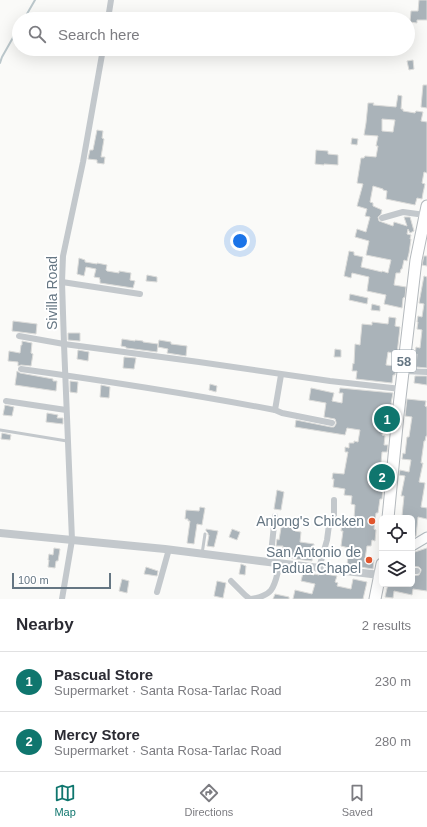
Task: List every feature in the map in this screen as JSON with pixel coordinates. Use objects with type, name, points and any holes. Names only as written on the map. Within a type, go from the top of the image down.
[{"type":"highway","name":"58","points":[[388,515],[416,260],[426,210]]},
{"type":"highway","points":[[375,599],[379,578]]},
{"type":"main road","points":[[415,544],[427,537]]},
{"type":"street","points":[[109,12],[111,0]]},
{"type":"street","name":"Sivilla Road","points":[[62,599],[72,540],[62,282],[64,249],[80,175],[102,56]]},
{"type":"street","points":[[382,218],[403,212],[426,210]]},
{"type":"street","points":[[62,282],[140,294]]},
{"type":"street","points":[[19,336],[64,344],[199,362],[281,375],[401,389]]},
{"type":"street","points":[[21,369],[227,401],[275,410],[282,413],[332,424]]},
{"type":"street","points":[[403,371],[427,372]]},
{"type":"street","points":[[275,410],[281,375]]},
{"type":"street","points":[[6,401],[66,410]]},
{"type":"street","points":[[319,568],[327,540],[329,525],[334,515],[334,500]]},
{"type":"street","points":[[270,562],[275,516]]},
{"type":"street","points":[[0,533],[168,549],[319,568],[379,568]]},
{"type":"street","points":[[157,592],[168,549]]},
{"type":"street","points":[[231,581],[251,599],[259,598],[267,595],[271,591],[280,564]]},
{"type":"lane","points":[[0,430],[67,441]]},
{"type":"lane","points":[[202,554],[205,534]]},
{"type":"building","points":[[419,0],[427,0],[427,20],[417,20],[417,23],[415,23],[415,12],[411,11],[418,11]]},
{"type":"building","points":[[413,60],[414,69],[409,70],[407,61]]},
{"type":"building","points":[[423,85],[427,85],[427,108],[421,107]]},
{"type":"building","points":[[398,95],[402,96],[401,109],[403,109],[403,111],[415,113],[416,111],[423,112],[421,121],[427,122],[427,173],[424,172],[422,183],[425,184],[422,199],[417,198],[415,205],[386,199],[387,191],[373,186],[370,202],[373,203],[373,206],[382,210],[378,217],[379,221],[393,226],[394,222],[407,226],[404,217],[410,217],[414,231],[410,233],[408,229],[407,234],[411,235],[409,253],[407,261],[404,260],[400,273],[396,273],[394,285],[406,287],[402,308],[384,304],[386,295],[367,291],[369,277],[352,273],[351,278],[344,276],[349,251],[354,252],[354,255],[363,257],[361,267],[388,273],[391,260],[366,255],[369,241],[355,237],[357,229],[366,232],[370,217],[365,216],[367,209],[357,206],[363,184],[357,183],[361,158],[364,158],[365,156],[376,157],[378,146],[376,146],[378,136],[364,135],[368,103],[374,103],[373,105],[396,107]],"holes":[[[382,119],[395,120],[393,132],[382,131]]]},
{"type":"building","points":[[97,130],[103,131],[102,138],[104,139],[101,157],[105,157],[104,164],[97,163],[97,160],[88,159],[90,150],[93,150]]},
{"type":"building","points":[[352,138],[358,139],[357,145],[351,144]]},
{"type":"building","points":[[316,150],[328,151],[328,154],[338,155],[338,165],[315,164]]},
{"type":"building","points":[[424,256],[427,256],[427,266],[422,265]]},
{"type":"building","points":[[79,258],[85,260],[85,262],[107,265],[107,271],[131,273],[130,280],[135,281],[133,288],[100,283],[100,278],[94,277],[96,269],[86,267],[84,276],[77,274]]},
{"type":"building","points":[[147,275],[157,277],[157,282],[146,281]]},
{"type":"building","points":[[424,276],[427,277],[427,368],[416,367],[417,354],[415,354],[416,347],[420,348],[422,330],[417,329],[417,322],[418,316],[422,317],[424,304],[419,303]]},
{"type":"building","points":[[350,294],[368,298],[367,304],[349,300]]},
{"type":"building","points":[[372,304],[380,306],[380,311],[371,310]]},
{"type":"building","points":[[389,317],[396,318],[395,326],[400,327],[397,354],[388,352],[386,365],[396,366],[392,383],[356,379],[357,371],[352,371],[353,363],[354,364],[355,344],[360,345],[362,324],[372,325],[372,322],[388,324]]},
{"type":"building","points":[[13,321],[37,324],[36,334],[12,331]]},
{"type":"building","points":[[68,333],[80,333],[80,341],[68,340]]},
{"type":"building","points":[[122,339],[158,344],[157,352],[126,348],[121,346]]},
{"type":"building","points":[[159,340],[171,342],[171,344],[187,346],[186,356],[167,353],[168,349],[158,347]]},
{"type":"building","points":[[22,341],[32,343],[31,353],[33,354],[31,366],[18,366],[18,362],[8,361],[9,351],[20,353]]},
{"type":"building","points":[[335,349],[341,350],[341,357],[334,357]]},
{"type":"building","points":[[78,350],[89,352],[88,361],[77,359]]},
{"type":"building","points":[[124,357],[136,358],[134,369],[123,368]]},
{"type":"building","points":[[17,371],[20,373],[57,381],[56,391],[15,385]]},
{"type":"building","points":[[415,376],[427,376],[427,385],[414,383]]},
{"type":"building","points":[[70,381],[78,382],[77,393],[70,392]]},
{"type":"building","points":[[210,384],[217,386],[216,392],[209,390]]},
{"type":"building","points":[[101,385],[110,387],[109,398],[100,397]]},
{"type":"building","points":[[311,388],[334,393],[332,401],[342,403],[343,393],[339,393],[340,388],[393,393],[389,422],[384,422],[382,435],[385,436],[384,445],[388,445],[387,452],[382,452],[381,463],[386,464],[384,489],[382,499],[380,499],[378,513],[376,513],[374,529],[376,530],[375,541],[372,540],[371,546],[367,546],[365,559],[374,560],[373,569],[347,565],[349,548],[341,546],[343,531],[341,531],[342,525],[348,526],[349,517],[354,518],[355,505],[351,504],[352,496],[344,495],[345,489],[333,487],[334,479],[332,479],[333,473],[344,474],[348,452],[345,452],[345,447],[349,448],[349,443],[354,443],[354,441],[358,442],[360,430],[347,428],[345,435],[295,427],[296,420],[331,427],[334,427],[336,424],[335,419],[324,417],[326,403],[309,400]]},
{"type":"building","points":[[407,399],[426,401],[427,436],[424,441],[421,463],[423,463],[419,482],[425,483],[421,507],[427,508],[427,519],[418,517],[415,537],[415,515],[402,515],[404,496],[401,496],[405,476],[399,475],[400,470],[409,472],[411,460],[402,459],[403,453],[405,454],[412,417],[405,416]]},
{"type":"building","points":[[5,405],[14,407],[12,416],[3,415]]},
{"type":"building","points":[[47,413],[58,415],[57,418],[63,418],[63,424],[46,422]]},
{"type":"building","points":[[2,433],[11,435],[10,440],[1,439]]},
{"type":"building","points":[[277,490],[284,492],[281,510],[274,509]]},
{"type":"building","points":[[200,507],[205,508],[202,525],[197,524],[194,544],[187,543],[190,521],[185,519],[186,510],[199,511]]},
{"type":"building","points":[[290,520],[296,521],[295,531],[301,532],[300,542],[314,544],[312,561],[287,558],[287,555],[282,555],[283,546],[276,546],[277,539],[279,540],[282,522],[290,523]]},
{"type":"building","points":[[206,529],[218,531],[214,547],[207,546],[209,535]]},
{"type":"building","points":[[232,529],[240,532],[237,540],[229,537]]},
{"type":"building","points":[[54,548],[60,549],[55,568],[48,567],[49,554],[53,555]]},
{"type":"building","points":[[427,548],[427,591],[413,589],[412,595],[394,591],[393,598],[385,597],[387,587],[415,587],[415,576],[419,575],[421,569],[415,566],[415,552]]},
{"type":"building","points":[[241,564],[246,566],[245,575],[239,574]]},
{"type":"building","points":[[146,567],[158,571],[157,576],[144,574]]},
{"type":"building","points":[[303,573],[319,575],[319,573],[337,576],[335,582],[338,583],[337,586],[351,589],[353,579],[367,582],[363,599],[293,599],[295,590],[312,594],[315,584],[301,581]]},
{"type":"building","points":[[122,579],[129,581],[127,593],[119,591]]},
{"type":"building","points":[[217,581],[226,583],[223,598],[214,596]]},
{"type":"building","points":[[275,594],[289,597],[289,599],[273,599]]},
{"type":"waterway","points":[[28,12],[35,0]]},
{"type":"waterway","points":[[0,63],[12,39]]},
{"type":"place","name":"Pascual Store","points":[[387,419]]},
{"type":"place","name":"Mercy Store","points":[[382,477]]},
{"type":"place","name":"Anjong's Chicken","points":[[372,521]]},
{"type":"place","name":"San Antonio de Padua Chapel","points":[[369,560]]}]
